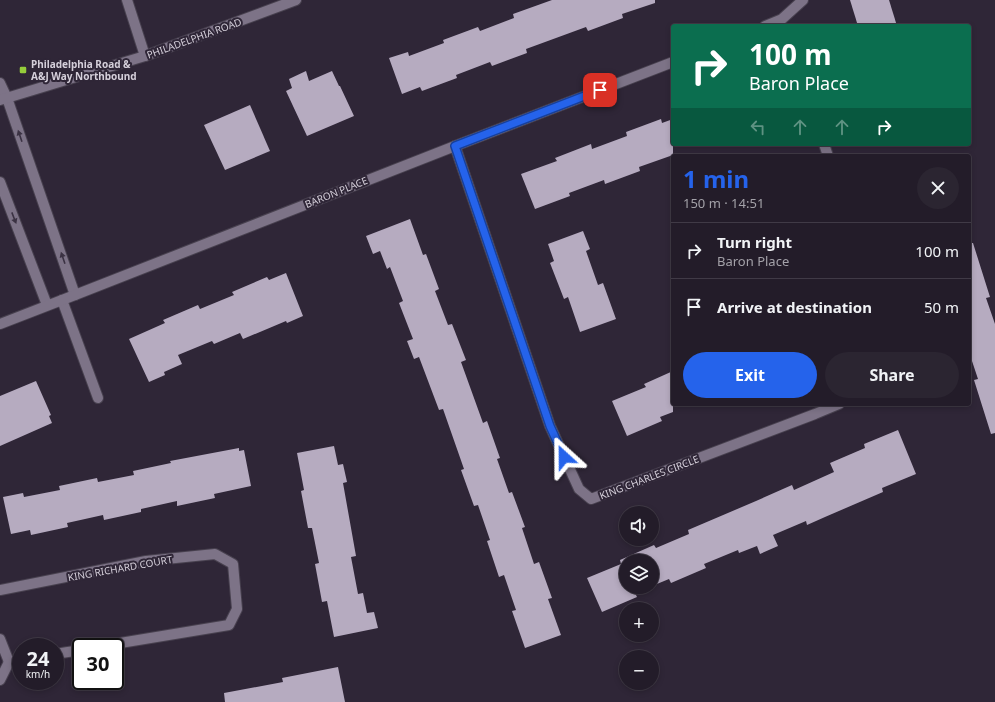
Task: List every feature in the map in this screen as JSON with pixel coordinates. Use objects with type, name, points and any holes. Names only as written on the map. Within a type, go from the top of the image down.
[{"type":"street","points":[[127,0],[145,56]]},
{"type":"street","name":"PHILADELPHIA ROAD","points":[[4,99],[145,56],[296,0]]},
{"type":"street","points":[[783,23],[803,0]]},
{"type":"street","name":"BARON PLACE","points":[[0,324],[671,63]]},
{"type":"street","points":[[0,83],[4,99],[76,295]]},
{"type":"street","name":"KING CHARLES CIRCLE","points":[[455,146],[550,426],[579,489],[591,499],[834,406]]},
{"type":"street","points":[[0,182],[47,306]]},
{"type":"street","points":[[62,300],[98,398]]},
{"type":"street","name":"KING RICHARD COURT","points":[[0,590],[154,561],[215,554],[233,564],[237,609],[229,625],[124,642]]},
{"type":"street","points":[[0,639],[9,662],[0,680]]},
{"type":"building","points":[[552,0],[655,0],[655,3],[622,14],[623,18],[588,31],[586,27],[526,49],[527,53],[492,66],[490,62],[456,75],[457,78],[422,91],[420,87],[402,94],[389,58],[408,52],[409,56],[444,43],[443,40],[478,27],[480,31],[514,18],[513,14]]},
{"type":"building","points":[[850,0],[889,0],[896,24],[857,24]]},
{"type":"building","points":[[306,71],[309,81],[332,71],[354,116],[307,136],[286,91],[292,88],[289,79]]},
{"type":"building","points":[[250,105],[270,151],[225,170],[204,125]]},
{"type":"building","points":[[661,119],[662,123],[671,120],[671,146],[673,146],[673,154],[639,167],[640,171],[605,184],[604,180],[569,193],[570,196],[535,209],[521,174],[557,161],[555,158],[591,144],[592,149],[627,136],[626,132]]},
{"type":"building","points":[[410,219],[423,255],[426,254],[439,289],[435,291],[448,325],[452,324],[466,360],[461,362],[483,423],[487,421],[500,458],[497,459],[509,493],[512,492],[525,527],[522,528],[534,564],[539,562],[552,598],[548,599],[561,635],[525,648],[512,611],[516,610],[504,575],[499,577],[487,541],[490,540],[478,505],[474,506],[461,470],[464,469],[443,409],[439,410],[419,357],[414,359],[407,341],[413,339],[399,303],[403,301],[390,267],[387,269],[380,251],[373,254],[366,236]]},
{"type":"building","points":[[583,231],[590,249],[586,251],[598,285],[603,283],[616,319],[580,332],[568,297],[564,299],[550,263],[554,261],[548,244]]},
{"type":"building","points":[[971,243],[973,243],[990,297],[986,298],[995,324],[995,433],[991,434],[974,380],[978,379],[971,358]]},
{"type":"building","points":[[286,273],[303,316],[287,323],[286,321],[243,339],[240,333],[214,344],[212,341],[178,355],[182,364],[164,372],[165,375],[149,382],[129,339],[165,323],[163,320],[198,305],[200,309],[234,295],[232,292],[267,277],[269,280]]},
{"type":"building","points":[[671,372],[671,406],[673,406],[673,412],[660,417],[662,421],[627,436],[612,401],[646,387],[644,384]]},
{"type":"building","points":[[36,381],[51,415],[49,416],[52,423],[0,446],[0,396]]},
{"type":"building","points":[[898,430],[916,474],[882,488],[883,492],[807,525],[806,521],[773,535],[778,546],[760,554],[757,546],[739,553],[738,550],[704,564],[706,568],[671,583],[669,579],[659,583],[659,554],[634,554],[652,546],[655,546],[656,548],[689,534],[688,530],[792,485],[794,490],[834,472],[830,463],[865,448],[864,444]]},
{"type":"building","points":[[334,446],[338,465],[343,464],[347,482],[343,483],[356,556],[351,557],[358,594],[363,593],[367,613],[374,612],[378,628],[334,637],[327,601],[322,602],[315,564],[319,563],[312,528],[308,528],[301,491],[304,490],[297,453]]},
{"type":"building","points":[[239,448],[239,451],[244,450],[251,486],[214,494],[215,498],[177,506],[177,501],[141,509],[141,512],[104,520],[103,515],[67,523],[68,527],[31,535],[30,530],[11,534],[3,497],[23,493],[24,497],[60,490],[59,486],[97,478],[98,482],[134,475],[133,471],[171,463],[170,461]]},
{"type":"building","points":[[619,565],[619,594],[636,594],[637,597],[625,602],[619,602],[619,605],[602,612],[587,578]]},
{"type":"building","points":[[338,667],[345,702],[225,702],[224,693],[283,682],[282,678]]},
{"type":"place","name":"Philadelphia Road & A&J Way Northbound","points":[[23,70]]},
{"type":"route","points":[[564,457],[550,426],[455,146],[600,90]]}]
